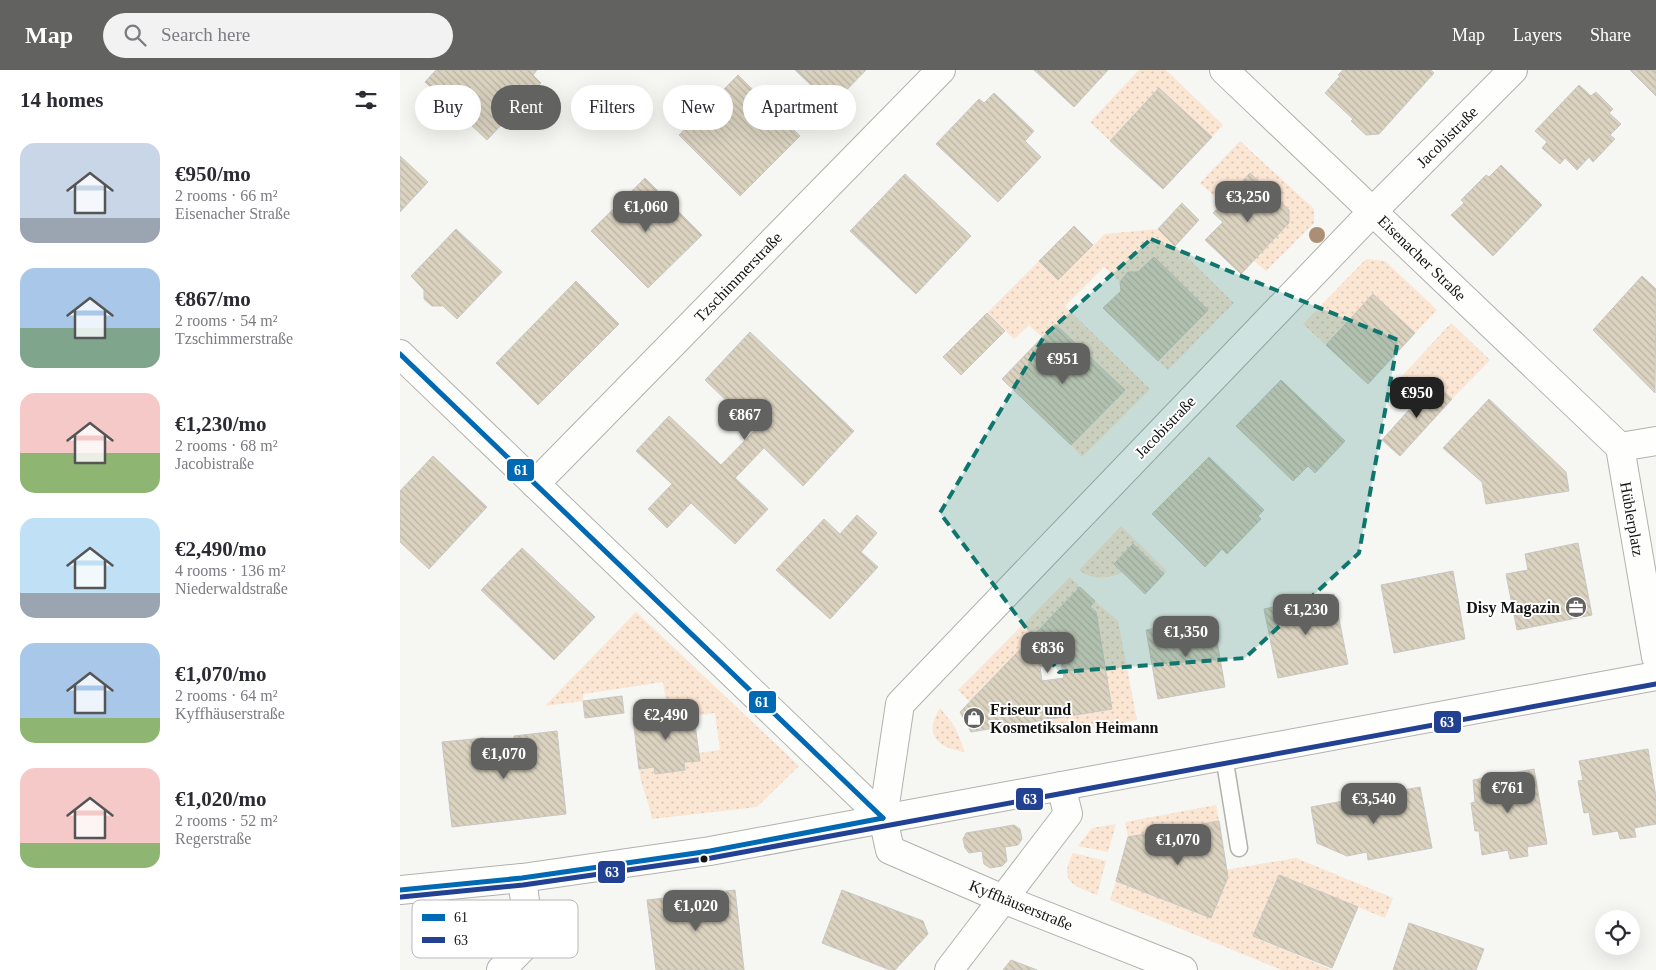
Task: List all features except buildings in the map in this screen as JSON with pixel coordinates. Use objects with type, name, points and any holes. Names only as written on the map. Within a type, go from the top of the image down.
[{"type":"street","name":"Tzschimmerstraße","points":[[535,484],[942,70]]},
{"type":"street","name":"Eisenacher Straße","points":[[1224,70],[1620,447]]},
{"type":"street","name":"Jacobistraße","points":[[883,818],[900,704],[1373,212],[1513,70]]},
{"type":"street","points":[[400,354],[883,818]]},
{"type":"street","points":[[1620,447],[1656,440]]},
{"type":"street","name":"Hüblerplatz","points":[[1620,447],[1656,657]]},
{"type":"street","points":[[400,890],[522,878],[710,851],[1656,676]]},
{"type":"street","points":[[949,970],[1068,814],[1061,786]]},
{"type":"street","name":"Kyffhäuserstraße","points":[[883,818],[890,850],[1003,899],[1183,970]]},
{"type":"street","points":[[522,878],[525,900]]},
{"type":"street","points":[[501,970],[513,958]]},
{"type":"lane","points":[[1224,756],[1239,848]]},
{"type":"highlighted area","points":[[1151,239],[1398,340],[1359,553],[1245,658],[1059,672],[940,513],[1045,335]]},
{"type":"shaded area","points":[[1139,70],[1166,70],[1223,125],[1212,137],[1159,88],[1110,141],[1090,122]]},
{"type":"shaded area","points":[[1240,141],[1314,209],[1314,223],[1266,271],[1254,261],[1289,223],[1289,210],[1250,174],[1222,203],[1200,183]]},
{"type":"shaded area","points":[[1158,229],[1234,303],[1168,370],[1158,361],[1208,310],[1154,257],[1138,272],[1128,272],[1120,282],[1104,267],[1065,306],[1150,389],[1082,457],[1071,445],[1125,390],[1056,324],[1042,337],[1029,325],[1014,339],[987,313],[1039,261],[1058,280],[1105,234]]},
{"type":"shaded area","points":[[1366,259],[1385,261],[1437,310],[1415,333],[1373,294],[1326,345],[1303,324]]},
{"type":"shaded area","points":[[1451,323],[1490,360],[1452,399],[1434,383],[1414,405],[1393,386]]},
{"type":"shaded area","points":[[1121,526],[1167,571],[1164,574],[1133,544],[1114,564],[1122,572],[1117,575],[1094,577],[1079,570]]},
{"type":"shaded area","points":[[1070,577],[1080,587],[970,702],[958,690]]},
{"type":"shaded area","points":[[1095,601],[1118,621],[1137,720],[1055,735],[1052,719],[1112,709],[1096,612],[1090,607]]},
{"type":"shaded area","points":[[636,612],[799,766],[757,807],[652,819],[639,769],[654,767],[655,774],[685,770],[684,762],[700,761],[699,753],[720,750],[715,713],[694,716],[693,710],[668,713],[663,682],[583,694],[583,701],[545,706]]},
{"type":"shaded area","points":[[940,708],[955,727],[965,752],[947,747],[936,739],[933,733],[933,726]]},
{"type":"shaded area","points":[[1216,805],[1219,821],[1128,837],[1125,822]]},
{"type":"shaded area","points":[[1116,824],[1108,852],[1078,846],[1092,828]]},
{"type":"shaded area","points":[[1073,853],[1106,861],[1097,895],[1070,881],[1067,870]]},
{"type":"shaded area","points":[[1296,858],[1393,898],[1385,918],[1279,875],[1253,936],[1332,970],[1282,970],[1110,900],[1116,881],[1210,918],[1228,877],[1226,870]]},
{"type":"transit line","name":"61","points":[[400,354],[883,818]]},
{"type":"transit line","name":"63","points":[[401,897],[523,885],[711,858],[1656,684]]},
{"type":"transit line","name":"61","points":[[400,890],[522,878],[710,851],[883,818]]},
{"type":"place","name":"Disy Magazin","points":[[1576,607]]},
{"type":"place","name":"Friseur und Kosmetiksalon Heimann","points":[[974,718]]}]
